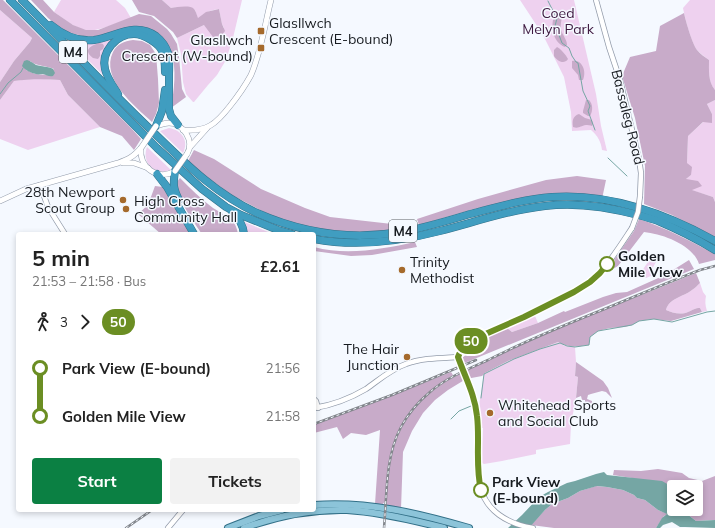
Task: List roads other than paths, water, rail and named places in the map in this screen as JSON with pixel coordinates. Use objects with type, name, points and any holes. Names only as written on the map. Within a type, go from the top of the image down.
[{"type":"highway","name":"M4","points":[[10,0],[162,153],[202,189],[241,215],[285,232]]},
{"type":"highway","name":"M4","points":[[22,0],[123,104],[193,171],[218,191],[268,218],[310,231],[340,235],[370,235],[401,232],[505,205],[551,197],[581,197],[622,203],[659,214],[698,231],[715,241]]},
{"type":"highway","points":[[26,0],[53,26],[71,37],[94,40],[135,29],[144,30],[158,38],[168,53],[170,62],[169,109],[171,116],[180,127]]},
{"type":"highway","points":[[123,104],[107,75],[104,59],[110,45],[117,39],[124,36],[139,34],[155,42],[161,48],[164,58],[164,96],[162,111],[156,126]]},
{"type":"highway","points":[[175,171],[173,184],[175,191],[198,232]]},
{"type":"highway","points":[[157,174],[167,187],[193,232]]},
{"type":"highway","name":"M4","points":[[316,239],[350,243],[406,239],[516,210],[546,205],[570,204],[598,206],[657,221],[715,250]]},
{"type":"highway","name":"M4","points":[[226,206],[238,219],[244,232]]},
{"type":"highway","points":[[316,242],[326,244],[350,243]]},
{"type":"main road","points":[[118,163],[134,163],[148,168],[157,174],[166,175],[175,171],[196,139],[228,108],[240,93],[250,76],[258,55],[271,0]]},
{"type":"main road","points":[[0,201],[18,192],[130,159],[141,148],[156,126],[167,123],[194,131],[208,127]]},
{"type":"main road","points":[[180,127],[187,135],[189,141],[188,151]]},
{"type":"main road","points":[[141,148],[140,154],[142,160],[148,168]]},
{"type":"main road","points":[[316,505],[334,504],[392,509],[469,528]]},
{"type":"main road","points":[[316,512],[348,510],[390,515],[444,528]]},
{"type":"main road","points":[[228,528],[259,516],[274,512]]},
{"type":"main road","points":[[244,528],[274,518],[312,512]]},
{"type":"street","name":"Bassaleg Road","points":[[458,357],[461,350],[474,339],[524,317],[584,286],[600,273],[632,228],[638,212],[640,196],[641,172],[639,159],[620,80],[596,0]]},
{"type":"street","points":[[40,185],[48,207],[64,232]]},
{"type":"street","points":[[316,408],[334,404],[351,397],[404,364],[418,360],[458,357],[475,401],[478,417],[478,468],[481,490],[491,508],[497,514],[511,522],[533,528]]},
{"type":"street","points":[[168,528],[181,512]]},
{"type":"waterway","points":[[548,1],[557,18],[555,26],[562,43],[569,48],[572,56],[578,63],[583,91],[590,106],[588,111],[595,130]]},
{"type":"waterway","points":[[0,94],[8,83],[21,72],[23,68]]},
{"type":"waterway","points":[[608,158],[627,176]]},
{"type":"waterway","points":[[481,398],[484,374],[514,359],[540,349],[560,343],[575,347],[589,345],[590,337],[598,331],[632,325],[639,321],[654,319],[672,322],[715,311]]},
{"type":"waterway","points":[[451,419],[459,411],[471,406]]},
{"type":"railway","points":[[384,528],[389,463],[396,439],[401,427],[410,413],[421,400],[436,387],[465,370],[547,332],[700,270],[715,266]]},
{"type":"railway","points":[[316,423],[392,395],[476,360]]},
{"type":"railway","points":[[126,528],[149,512]]},
{"type":"place","name":"Glasllwch Crescent (E-bound)","points":[[261,31]]},
{"type":"place","name":"Glasllwch Crescent (W-bound)","points":[[261,48]]},
{"type":"place","name":"28th Newport Scout Group","points":[[123,200]]},
{"type":"place","name":"High Cross Community Hall","points":[[126,209]]},
{"type":"place","name":"Golden Mile View","points":[[607,264]]},
{"type":"place","name":"Trinity Methodist","points":[[402,270]]},
{"type":"place","name":"The Hair Junction","points":[[407,357]]},
{"type":"place","name":"Whitehead Sports and Social Club","points":[[490,413]]},
{"type":"place","name":"Park View (E-bound)","points":[[481,490]]},
{"type":"park label","name":"Coed Melyn Park","points":[[558,22]]}]
